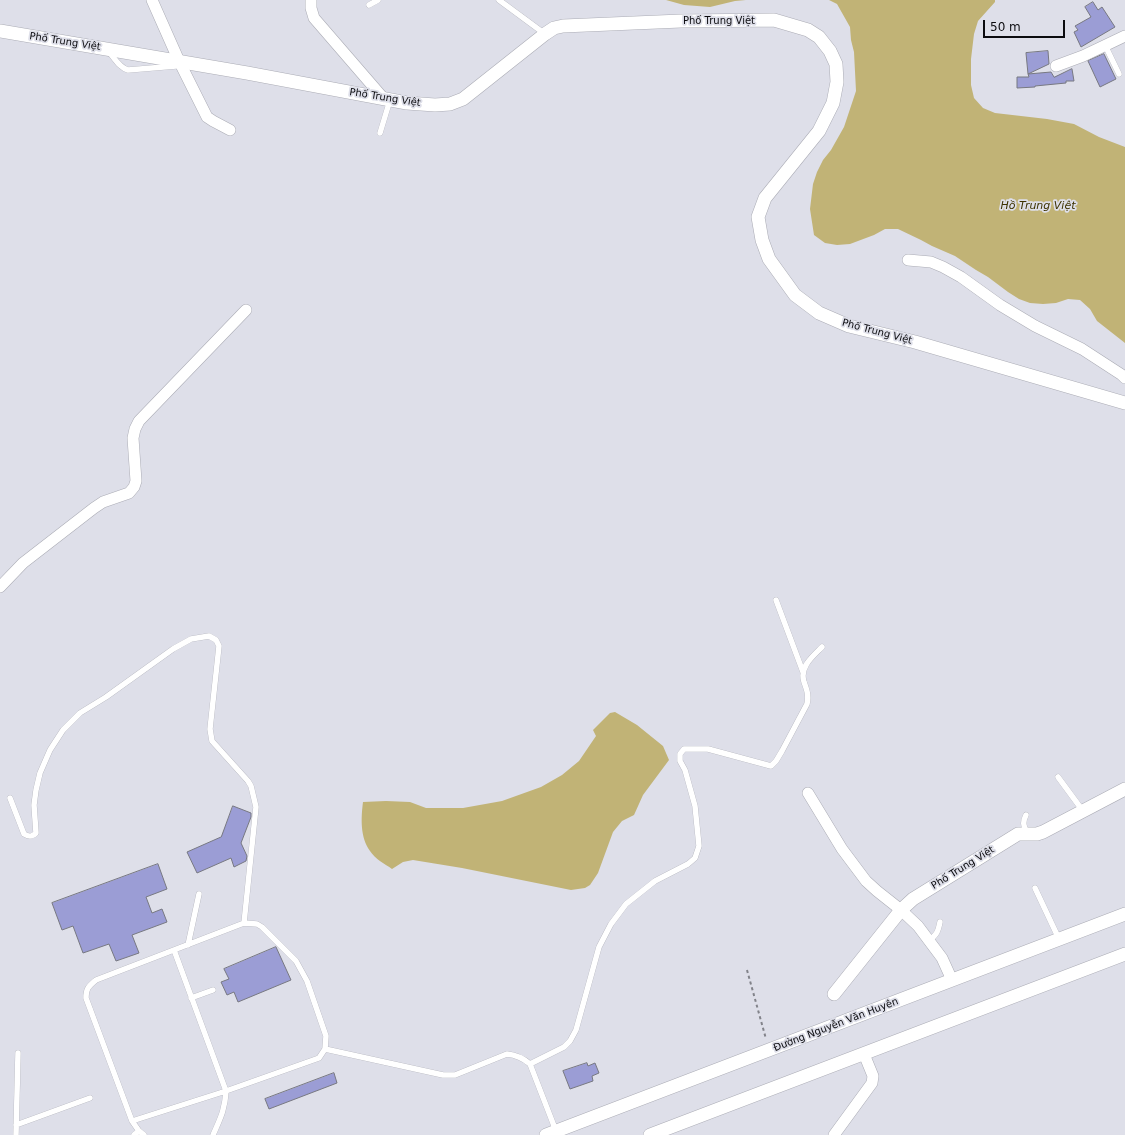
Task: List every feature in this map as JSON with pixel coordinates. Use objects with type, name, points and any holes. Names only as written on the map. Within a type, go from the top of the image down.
[{"type":"street","points":[[152,0],[180,63],[207,117],[230,130]]},
{"type":"street","points":[[311,0],[311,8],[314,18],[387,100]]},
{"type":"street","name":"Phố Trung Việt","points":[[0,31],[180,63],[246,73],[387,100],[435,105],[450,104],[463,98],[545,34],[554,28],[563,26],[681,21],[774,20],[808,30],[819,37],[830,51],[836,64],[837,82],[833,103],[819,131],[765,198],[758,217],[762,240],[769,259],[794,295],[819,313],[849,326],[915,342],[1125,403]]},
{"type":"street","points":[[1056,66],[1074,60],[1125,36]]},
{"type":"street","points":[[908,260],[931,262],[943,267],[961,277],[1006,309],[1035,326],[1082,349],[1125,378]]},
{"type":"street","points":[[0,587],[23,563],[94,508],[103,502],[129,493],[134,487],[136,481],[133,438],[139,421],[246,310]]},
{"type":"street","name":"Phố Trung Việt","points":[[834,994],[901,910],[913,899],[1018,834],[1037,834],[1043,832],[1125,789]]},
{"type":"street","points":[[808,793],[842,849],[866,881],[918,926],[942,958],[952,980]]},
{"type":"street","name":"Đường Nguyễn Văn Huyên","points":[[553,1134],[1125,914]]},
{"type":"street","points":[[650,1135],[1125,954]]},
{"type":"street","points":[[834,1135],[872,1083],[873,1076],[864,1054]]},
{"type":"lane","points":[[369,5],[378,0]]},
{"type":"lane","points":[[500,0],[545,34]]},
{"type":"lane","points":[[1105,45],[1118,74]]},
{"type":"lane","points":[[106,49],[124,69],[128,70],[180,63]]},
{"type":"lane","points":[[380,133],[387,100]]},
{"type":"lane","points":[[530,1064],[564,1047],[570,1041],[576,1030],[599,947],[611,924],[626,904],[655,881],[688,864],[695,858],[699,846],[695,806],[685,770],[680,761],[680,754],[684,749],[708,749],[771,766],[782,751],[807,704],[809,696],[803,679],[803,672],[776,600]]},
{"type":"lane","points":[[10,798],[24,834],[32,836],[36,833],[34,805],[40,773],[50,750],[63,730],[80,713],[106,697],[173,650],[191,639],[209,636],[216,640],[219,646],[210,729],[212,741],[248,781],[251,786],[256,807],[244,923]]},
{"type":"lane","points":[[803,672],[808,661],[822,647]]},
{"type":"lane","points":[[1058,777],[1084,811]]},
{"type":"lane","points":[[1026,814],[1023,824],[1027,834]]},
{"type":"lane","points":[[1035,888],[1059,939]]},
{"type":"lane","points":[[188,945],[199,894]]},
{"type":"lane","points":[[929,941],[938,931],[940,922]]},
{"type":"lane","points":[[132,1121],[226,1091],[319,1058],[325,1049],[326,1036],[307,981],[296,961],[262,927],[257,924],[244,923],[96,980],[86,991],[86,998],[132,1121],[139,1134]]},
{"type":"lane","points":[[174,950],[226,1091],[223,1113],[212,1135]]},
{"type":"lane","points":[[191,998],[213,990]]},
{"type":"lane","points":[[325,1049],[443,1075],[455,1075],[507,1054],[515,1055],[524,1059],[530,1064],[553,1134]]},
{"type":"lane","points":[[16,1135],[18,1053]]},
{"type":"lane","points":[[16,1125],[90,1098]]},
{"type":"path","points":[[747,970],[769,1050]]},
{"type":"water","points":[[666,0],[746,0],[710,7],[684,5]]},
{"type":"water","name":"Hồ Trung Việt","points":[[829,0],[995,0],[995,2],[978,21],[974,34],[971,59],[971,85],[974,98],[983,108],[995,113],[1047,119],[1074,124],[1099,137],[1125,147],[1125,343],[1097,321],[1090,309],[1080,300],[1068,299],[1056,303],[1043,304],[1030,303],[1019,299],[955,256],[898,229],[885,229],[850,244],[837,245],[825,243],[814,235],[810,209],[813,184],[823,160],[831,150],[844,127],[856,91],[854,52],[850,27],[837,4]]},
{"type":"water","points":[[615,712],[637,725],[663,746],[669,760],[643,795],[634,815],[622,821],[613,832],[598,873],[590,885],[585,888],[571,890],[462,868],[413,860],[403,862],[392,869],[380,861],[367,846],[364,840],[362,827],[363,802],[410,802],[426,808],[463,808],[502,801],[541,787],[562,775],[579,761],[596,736],[593,730],[610,713]]},
{"type":"building","points":[[1093,2],[1098,10],[1102,7],[1115,27],[1081,47],[1074,32],[1078,30],[1075,26],[1091,17],[1085,7]]},
{"type":"building","points":[[1048,51],[1049,64],[1028,74],[1026,53]]},
{"type":"building","points":[[1104,54],[1116,79],[1100,87],[1088,61]]},
{"type":"building","points":[[1072,69],[1074,81],[1066,81],[1066,83],[1035,87],[1017,88],[1017,77],[1029,77],[1028,74],[1051,72],[1054,77]]},
{"type":"building","points":[[233,806],[251,813],[251,817],[241,843],[247,856],[246,861],[234,867],[231,858],[197,873],[187,852],[221,837]]},
{"type":"building","points":[[158,864],[167,889],[146,897],[152,913],[162,909],[167,922],[132,935],[139,953],[116,961],[109,944],[83,953],[73,926],[62,930],[52,903]]},
{"type":"building","points":[[276,947],[291,980],[238,1002],[234,992],[227,995],[221,982],[229,979],[224,969]]},
{"type":"building","points":[[587,1063],[588,1066],[595,1063],[599,1073],[592,1076],[593,1081],[570,1089],[563,1071]]},
{"type":"building","points":[[334,1073],[337,1083],[269,1109],[265,1099]]}]
